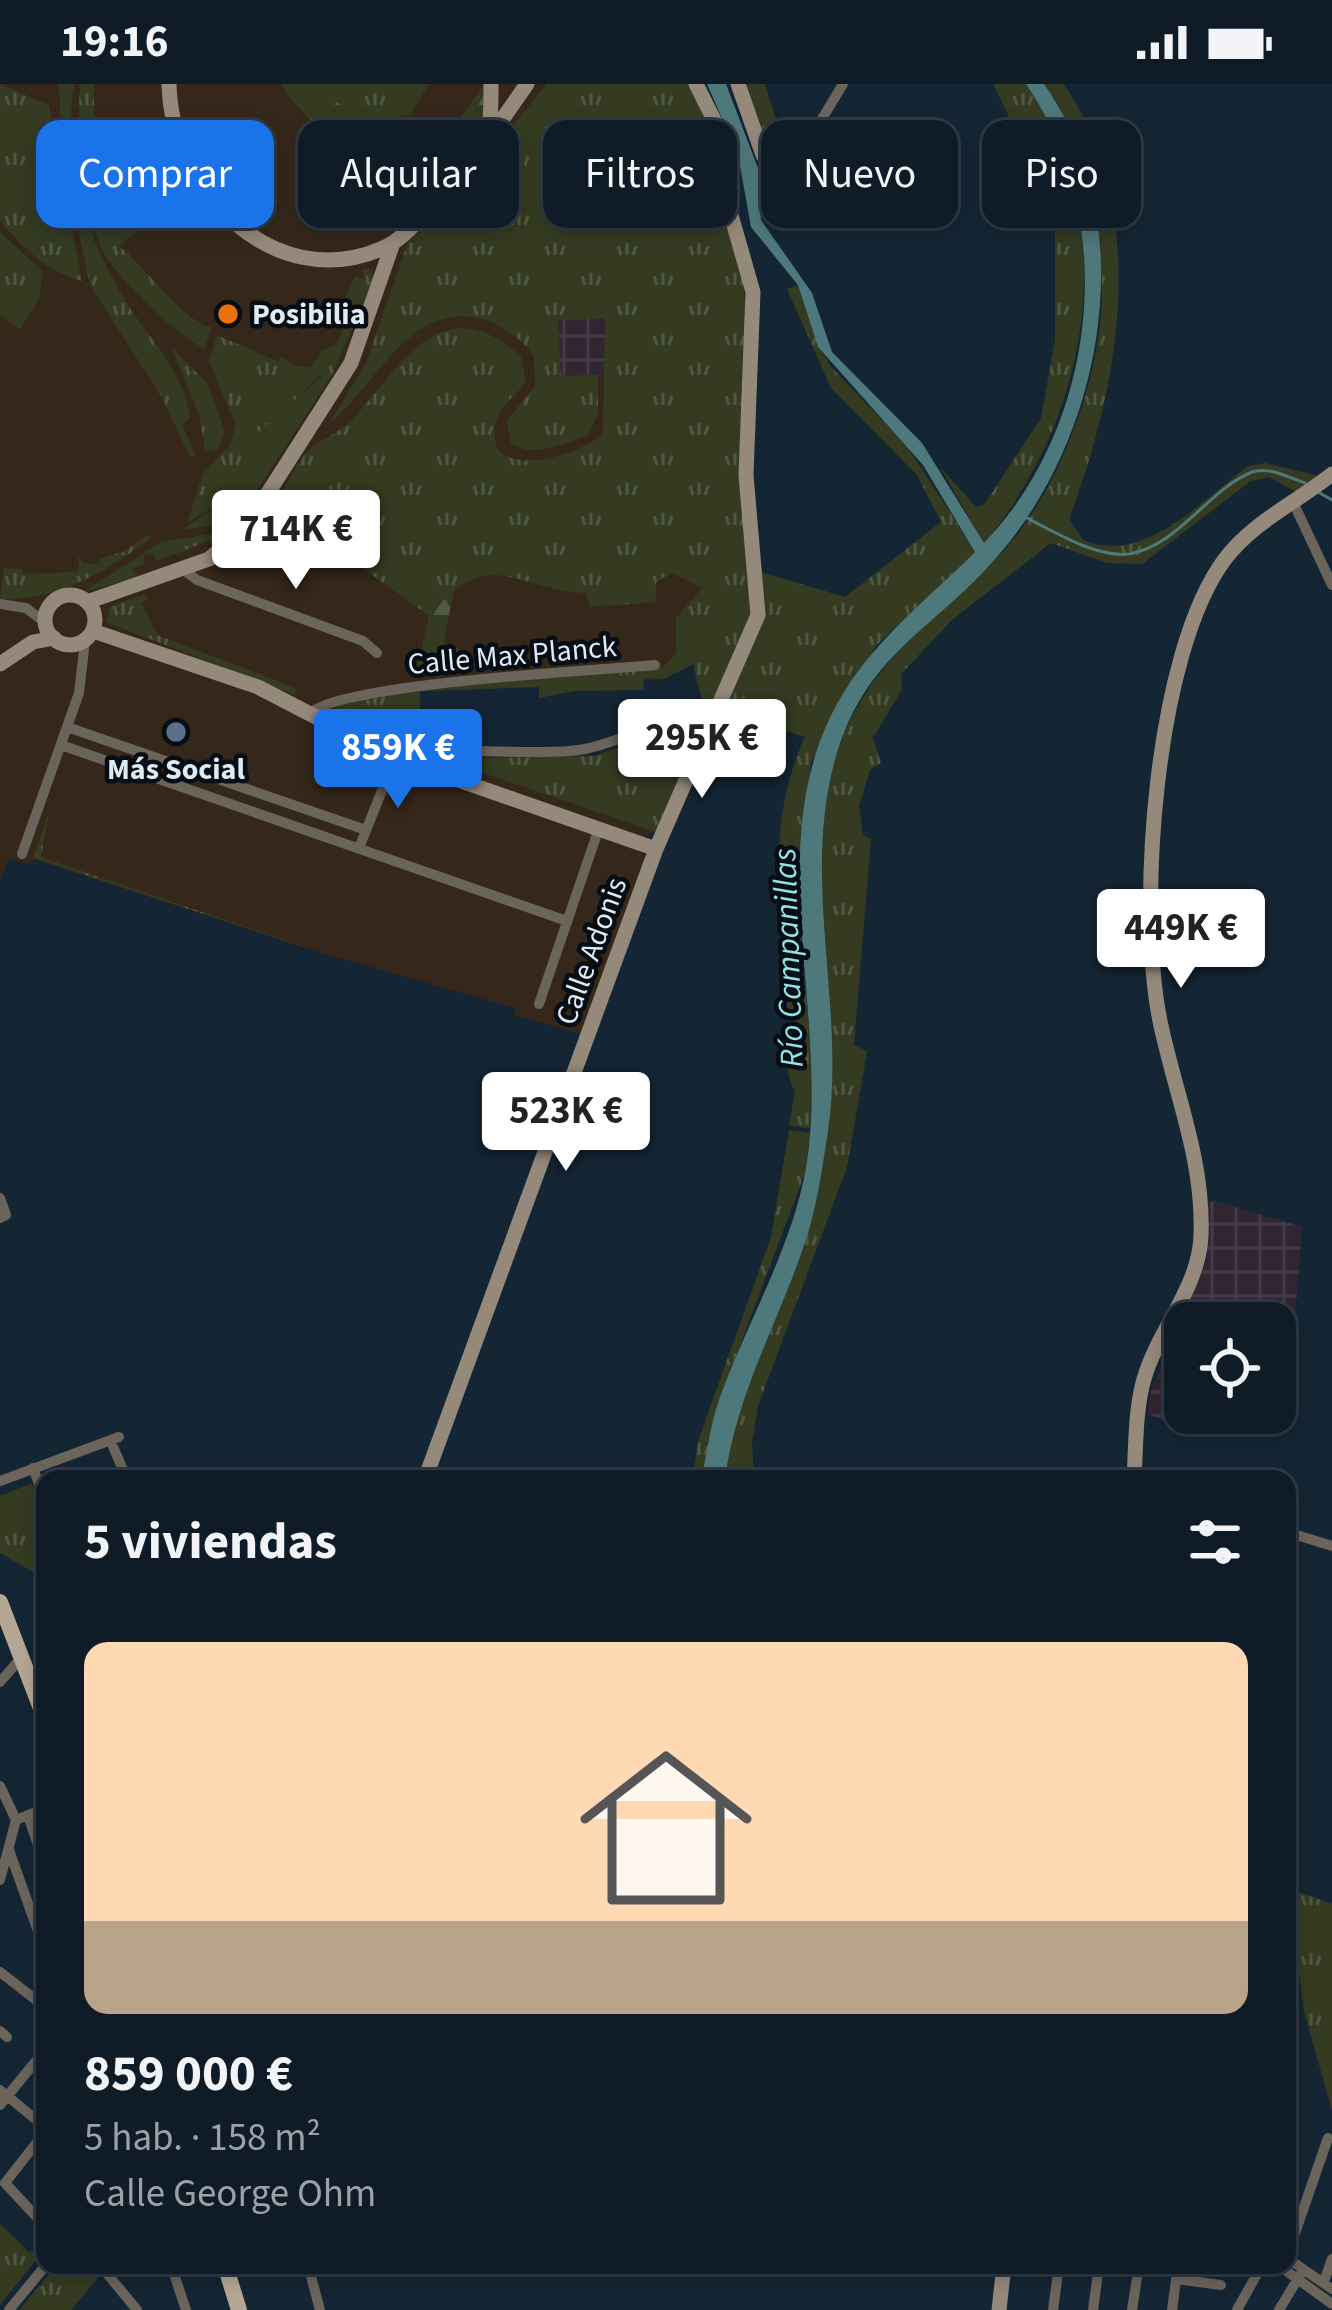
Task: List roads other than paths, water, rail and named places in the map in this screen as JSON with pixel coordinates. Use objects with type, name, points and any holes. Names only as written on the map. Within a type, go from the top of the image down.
[{"type":"main road","points":[[0,1602],[36,1695]]},
{"type":"main road","points":[[227,2274],[238,2310]]},
{"type":"street","points":[[169,84],[170,116],[184,163],[213,203],[248,232],[316,256],[346,257],[393,243],[410,228]]},
{"type":"street","points":[[491,84],[492,120]]},
{"type":"street","points":[[502,120],[527,84]]},
{"type":"street","name":"Calle Adonis","points":[[428,1470],[656,849],[758,615],[746,475],[753,292],[719,173],[722,136],[696,84]]},
{"type":"street","points":[[738,84],[761,149]]},
{"type":"street","points":[[821,120],[843,84]]},
{"type":"street","points":[[22,647],[92,623],[123,592],[184,570],[232,544],[351,363],[393,243]]},
{"type":"street","points":[[1135,1470],[1142,1382],[1190,1280],[1202,1232],[1192,1132],[1155,995],[1152,862],[1178,656],[1195,609],[1224,560],[1247,534],[1332,474]]},
{"type":"street","points":[[1293,502],[1332,585]]},
{"type":"street","points":[[184,570],[197,580],[363,641],[377,653]]},
{"type":"street","points":[[0,664],[22,647],[58,598],[92,623],[246,682],[399,759],[656,849]]},
{"type":"street","points":[[0,604],[26,608],[54,638]]},
{"type":"street","points":[[22,854],[85,672],[92,623]]},
{"type":"street","name":"Calle Max Planck","points":[[309,715],[322,703],[414,686],[655,665]]},
{"type":"street","points":[[67,727],[366,830]]},
{"type":"street","points":[[359,848],[399,759],[407,753],[591,749],[652,727],[692,728],[705,735]]},
{"type":"street","points":[[61,745],[566,921]]},
{"type":"street","points":[[539,1004],[598,828]]},
{"type":"street","points":[[0,1198],[6,1215],[0,1218]]},
{"type":"street","points":[[0,1481],[115,1440],[124,1470]]},
{"type":"street","points":[[33,1468],[36,1476]]},
{"type":"street","points":[[1296,1535],[1332,1546]]},
{"type":"street","points":[[0,1682],[22,1657]]},
{"type":"street","points":[[0,1786],[5,1809],[22,1818],[36,1847]]},
{"type":"street","points":[[0,1880],[22,1818],[36,1812]]},
{"type":"street","points":[[9,1850],[36,1926]]},
{"type":"street","points":[[0,1972],[36,1997]]},
{"type":"street","points":[[36,2060],[2,2097],[36,2123]]},
{"type":"street","points":[[1296,2231],[1328,2138]]},
{"type":"street","points":[[36,2142],[4,2183],[36,2217]]},
{"type":"street","points":[[1329,2297],[1332,2259]]},
{"type":"street","points":[[1296,2267],[1329,2297]]},
{"type":"street","points":[[1296,2270],[1329,2297]]},
{"type":"street","points":[[1279,2310],[1301,2272]]},
{"type":"street","points":[[9,2310],[39,2274]]},
{"type":"street","points":[[107,2274],[137,2310]]},
{"type":"street","points":[[175,2274],[186,2310]]},
{"type":"street","points":[[310,2274],[320,2310]]},
{"type":"street","points":[[999,2310],[1003,2274]]},
{"type":"street","points":[[1053,2310],[1058,2274]]},
{"type":"street","points":[[1093,2310],[1099,2274]]},
{"type":"street","points":[[1132,2310],[1138,2274]]},
{"type":"street","points":[[1172,2310],[1178,2274]]},
{"type":"street","points":[[1185,2274],[1221,2285]]},
{"type":"street","points":[[1237,2310],[1257,2274]]},
{"type":"waterway","points":[[1025,517],[1089,548],[1129,554],[1163,540],[1221,491],[1252,472],[1272,472],[1305,483]]},
{"type":"waterway","points":[[1318,492],[1332,500]]},
{"type":"place","name":"Posibilia","points":[[228,314]]},
{"type":"place","name":"Más Social","points":[[176,732]]},
{"type":"water label","name":"Río Campanillas","points":[[787,958]]}]
